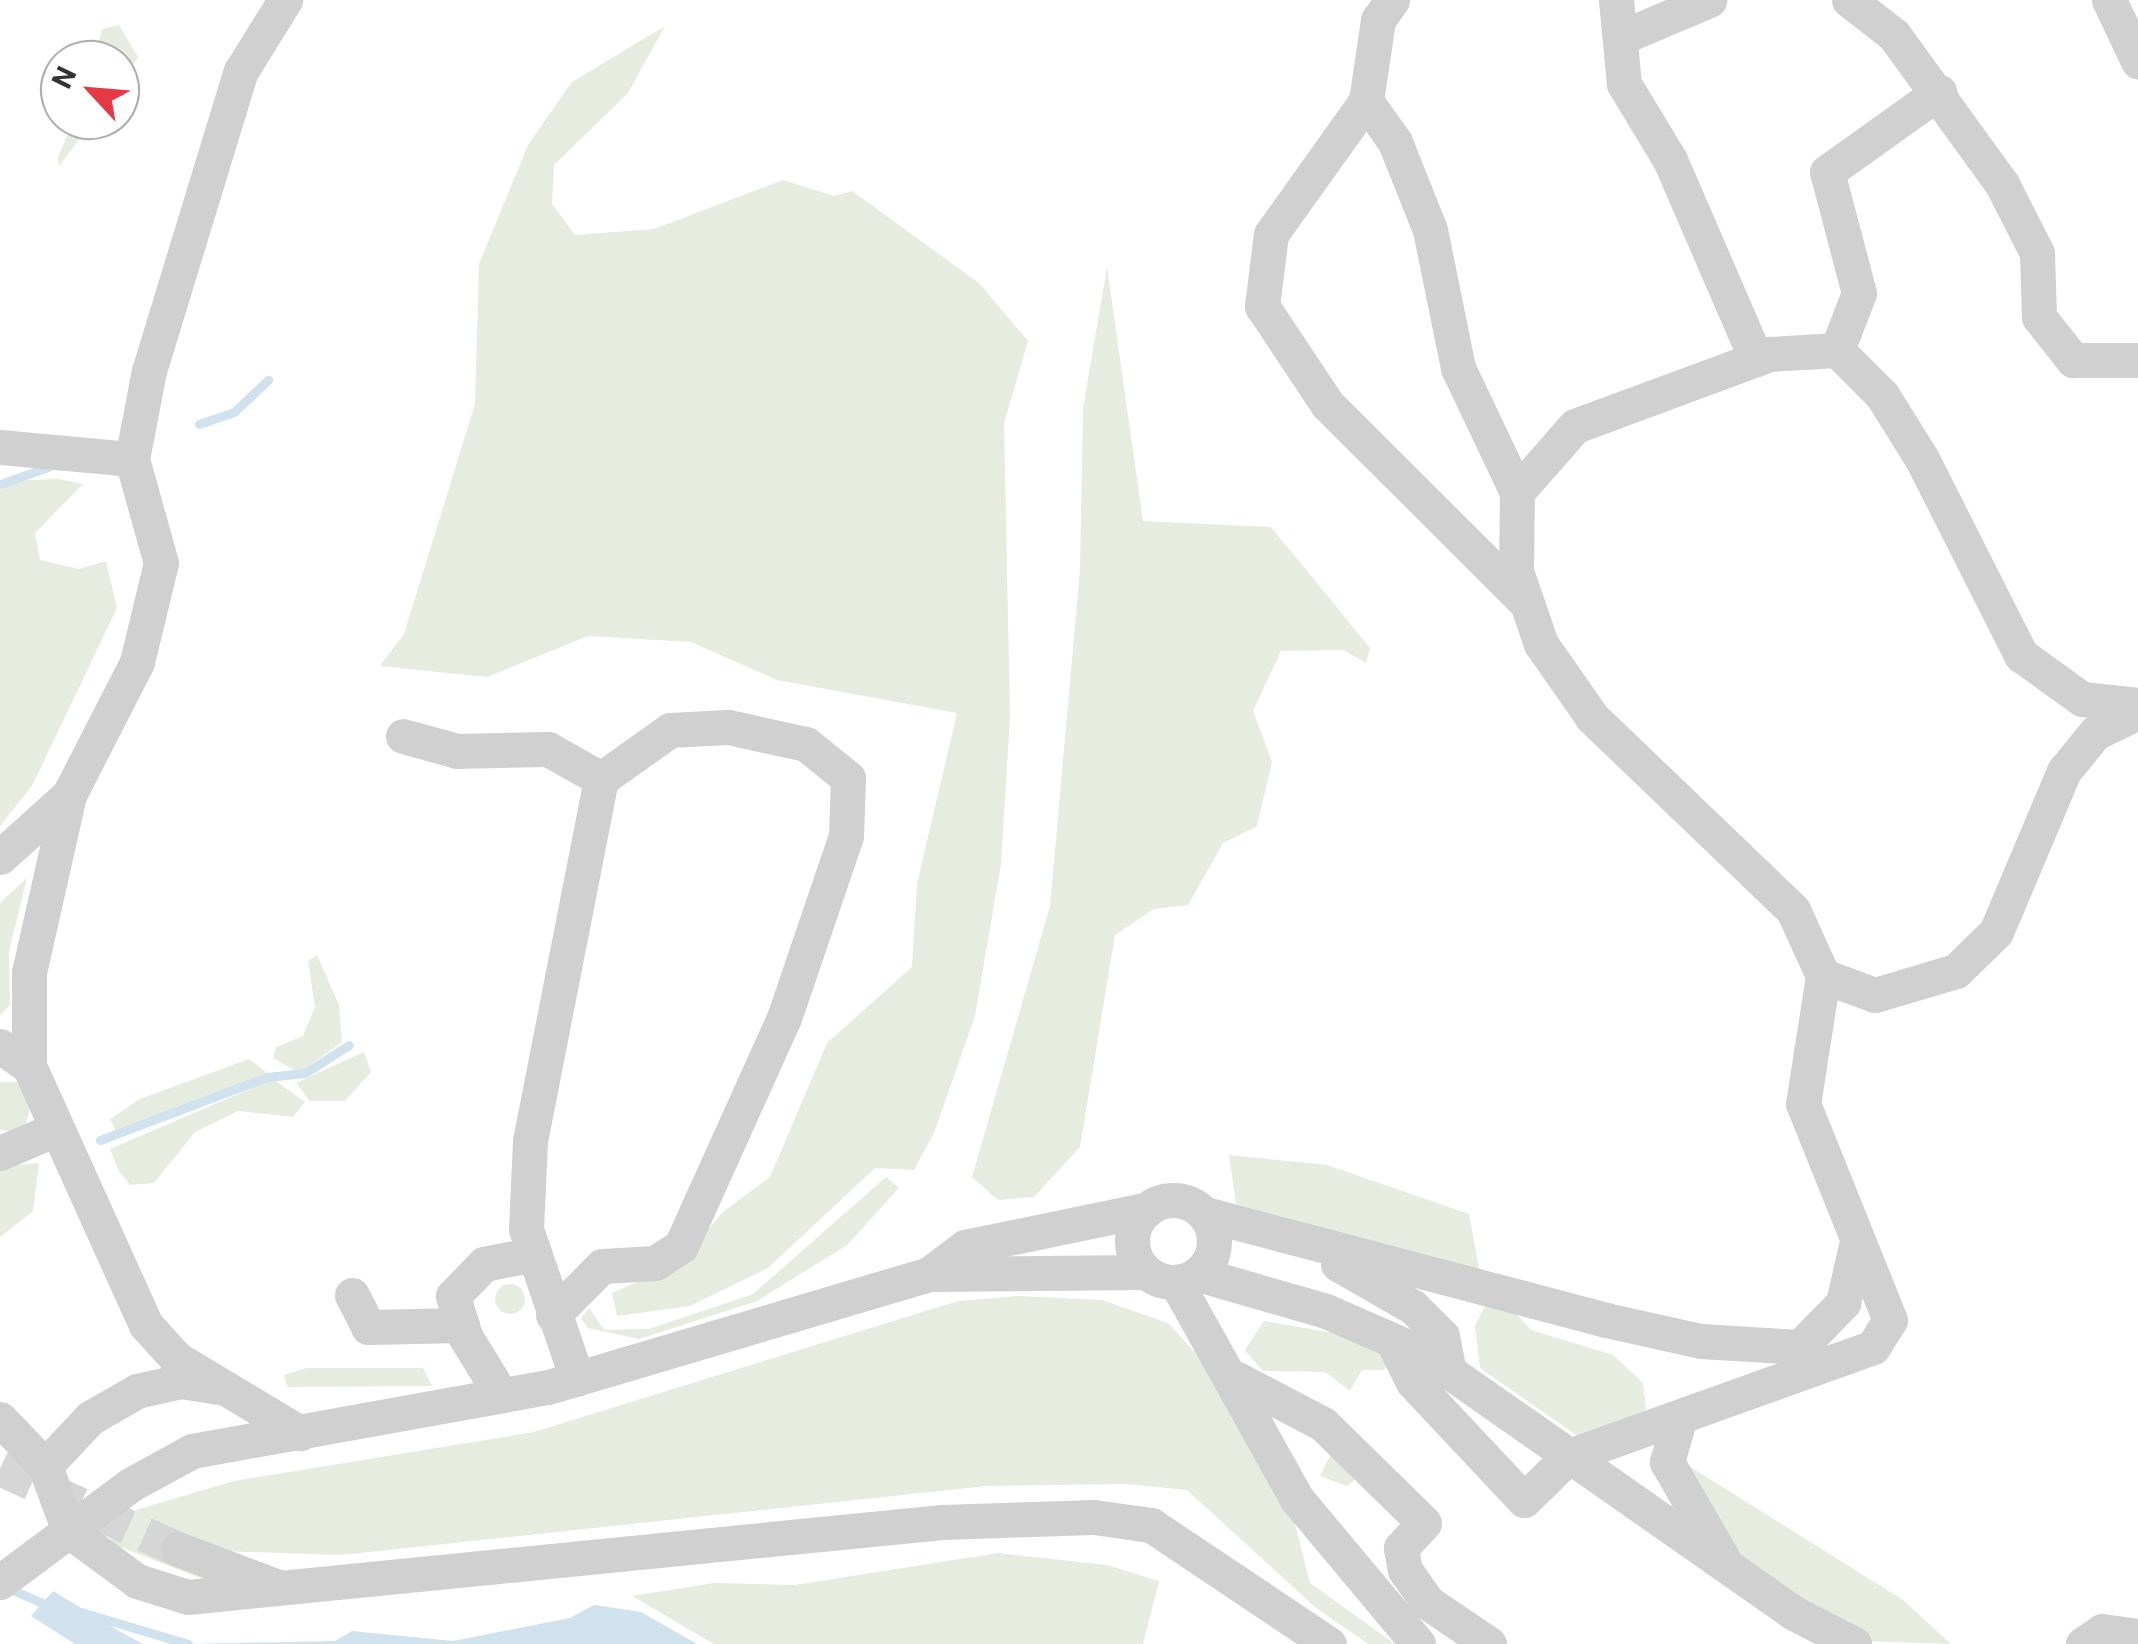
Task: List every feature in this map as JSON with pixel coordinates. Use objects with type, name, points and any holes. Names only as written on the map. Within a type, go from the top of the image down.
[{"type":"street","points":[[284,0],[241,71],[200,186],[132,460],[161,564],[137,662],[68,795],[15,1056],[56,1129],[146,1325],[176,1359],[300,1433]]},
{"type":"street","points":[[1392,0],[1378,20],[1366,101],[1271,234],[1262,306],[1327,404],[1527,603]]},
{"type":"street","points":[[1616,0],[1624,84],[1670,160],[1756,359]]},
{"type":"street","points":[[1622,37],[1709,0]]},
{"type":"street","points":[[1849,0],[1894,35],[1939,92],[2037,253],[2039,317],[2073,360],[2138,360]]},
{"type":"street","points":[[2109,0],[2138,62]]},
{"type":"street","points":[[1837,350],[1859,293],[1827,172],[1939,92]]},
{"type":"street","points":[[0,1582],[192,1452],[577,1379],[929,1274],[1173,1276],[1392,1340],[1437,1384],[1464,1438],[1524,1500],[1569,1456],[1873,1347],[1890,1320],[1856,1246],[1803,1104],[1824,976],[1793,910],[1592,717],[1541,644],[1516,571],[1517,492],[1458,368],[1430,230],[1394,142],[1366,101]]},
{"type":"street","points":[[1517,492],[1574,426],[1756,359],[1837,350]]},
{"type":"street","points":[[1837,350],[1882,395],[1922,459],[2021,656],[2082,699],[2138,709]]},
{"type":"street","points":[[0,447],[132,460]]},
{"type":"street","points":[[1824,976],[1875,995],[1956,971],[1996,932],[2064,770],[2095,732],[2138,709]]},
{"type":"street","points":[[553,1314],[602,1266],[655,1262],[681,1246],[784,1018],[846,836],[848,778],[806,744],[728,727],[670,730],[601,779],[530,1140],[534,1254],[553,1314],[577,1379]]},
{"type":"street","points":[[403,736],[457,750],[548,749],[601,779]]},
{"type":"street","points":[[0,857],[68,795]]},
{"type":"street","points":[[0,1153],[56,1129]]},
{"type":"street","points":[[929,1274],[965,1247],[1181,1200],[1205,1214],[1251,1228],[1663,1332],[1800,1347],[1843,1303],[1856,1246]]},
{"type":"street","points":[[1148,1208],[1132,1236],[1173,1276],[1237,1379],[1296,1498],[1418,1644]]},
{"type":"street","points":[[1173,1276],[1214,1240],[1205,1214]]},
{"type":"street","points":[[1251,1228],[1413,1307],[1442,1336],[1437,1384]]},
{"type":"street","points":[[501,1395],[462,1324],[454,1296],[484,1264],[534,1254]]},
{"type":"street","points":[[352,1295],[368,1328],[462,1324]]},
{"type":"street","points":[[1237,1379],[1323,1424],[1427,1527],[1401,1548],[1405,1570],[1427,1602],[1490,1644]]},
{"type":"street","points":[[44,1466],[53,1447],[137,1392],[181,1381],[229,1391]]},
{"type":"street","points":[[1437,1384],[1495,1407],[1728,1567],[1854,1644]]},
{"type":"street","points":[[1464,1438],[1495,1407]]},
{"type":"street","points":[[0,1419],[44,1466],[70,1531],[137,1581],[188,1597],[294,1590],[942,1522],[1094,1517],[1151,1525],[1329,1644]]},
{"type":"street","points":[[1678,1420],[1667,1462],[1728,1567]]},
{"type":"street","points":[[178,1549],[294,1590]]},
{"type":"street","points":[[2084,1644],[2102,1631],[2138,1636]]},
{"type":"shaded area","points":[[119,25],[128,40],[100,40],[102,29]]},
{"type":"shaded area","points":[[665,26],[628,93],[554,165],[552,204],[575,235],[654,229],[783,180],[834,196],[852,191],[979,283],[1028,341],[1004,423],[1010,717],[1001,864],[975,1016],[934,1133],[914,1170],[875,1168],[768,1268],[690,1306],[617,1316],[612,1293],[678,1264],[724,1211],[770,1177],[827,1043],[912,967],[917,884],[957,713],[777,680],[691,642],[588,636],[487,677],[380,666],[404,634],[475,404],[479,264],[528,145],[572,82]]},
{"type":"shaded area","points":[[65,140],[79,140],[59,166],[58,157]]},
{"type":"shaded area","points":[[1107,267],[1143,521],[1271,527],[1370,648],[1366,663],[1343,650],[1281,651],[1253,711],[1272,762],[1257,826],[1223,843],[1188,905],[1154,909],[1115,935],[1080,1147],[1034,1197],[998,1200],[972,1177],[1050,906],[1080,570],[1083,408]]},
{"type":"shaded area","points":[[59,479],[83,484],[35,533],[40,560],[79,569],[106,561],[117,608],[32,786],[0,826],[0,481]]},
{"type":"shaded area","points":[[27,878],[9,951],[10,1005],[0,1015],[0,903]]},
{"type":"shaded area","points":[[317,955],[339,1005],[342,1042],[299,1073],[273,1058],[276,1047],[303,1036],[315,1007],[308,961]]},
{"type":"shaded area","points":[[364,1052],[371,1072],[345,1101],[310,1101],[296,1083]]},
{"type":"shaded area","points":[[249,1059],[266,1072],[258,1080],[117,1134],[110,1119],[140,1099]]},
{"type":"shaded area","points":[[273,1079],[305,1102],[293,1117],[238,1111],[195,1132],[154,1183],[130,1185],[119,1171],[110,1149]]},
{"type":"shaded area","points":[[0,1082],[21,1082],[32,1102],[23,1133],[0,1130]]},
{"type":"shaded area","points":[[1229,1155],[1327,1165],[1469,1214],[1480,1273],[1236,1204]]},
{"type":"shaded area","points":[[39,1163],[33,1211],[0,1237],[0,1167]]},
{"type":"shaded area","points":[[886,1177],[899,1188],[847,1245],[757,1301],[639,1339],[588,1328],[581,1318],[589,1308],[604,1330],[649,1329],[753,1294]]},
{"type":"shaded area","points":[[510,1284],[521,1288],[525,1299],[521,1310],[510,1314],[499,1310],[495,1299],[499,1288]]},
{"type":"shaded area","points":[[1019,1296],[1102,1300],[1168,1323],[1203,1361],[1294,1520],[1310,1583],[1395,1644],[1368,1644],[1315,1607],[1187,1490],[1127,1484],[987,1486],[341,1555],[222,1551],[210,1582],[110,1543],[114,1525],[139,1509],[234,1481],[534,1432],[958,1301]]},
{"type":"shaded area","points":[[1486,1304],[1514,1311],[1531,1330],[1613,1355],[1643,1383],[1646,1409],[1631,1426],[1582,1439],[1480,1368],[1475,1326]]},
{"type":"shaded area","points":[[1264,1321],[1358,1337],[1390,1360],[1384,1370],[1362,1370],[1350,1391],[1325,1372],[1263,1371],[1245,1350]]},
{"type":"shaded area","points":[[306,1368],[423,1368],[432,1386],[287,1387],[284,1375]]},
{"type":"shaded area","points":[[1332,1452],[1359,1476],[1347,1486],[1320,1476]]},
{"type":"shaded area","points":[[1681,1461],[1903,1600],[1951,1644],[1862,1641],[1741,1567]]},
{"type":"shaded area","points":[[998,1553],[1107,1565],[1159,1581],[1143,1644],[714,1644],[632,1596],[714,1583],[795,1585]]},
{"type":"water","points":[[53,1591],[143,1644],[75,1644],[31,1616]]},
{"type":"water","points":[[594,1605],[641,1612],[697,1644],[189,1644],[335,1641],[352,1631],[453,1641],[570,1618]]},
{"type":"waterway","points":[[199,424],[234,412],[268,380]]},
{"type":"waterway","points":[[0,484],[48,467]]},
{"type":"waterway","points":[[100,1140],[267,1077],[305,1073],[349,1045]]},
{"type":"waterway","points":[[6,1587],[51,1607]]},
{"type":"waterway","points":[[81,1612],[188,1644]]},
{"type":"tunnel","points":[[0,1468],[178,1549]]}]
